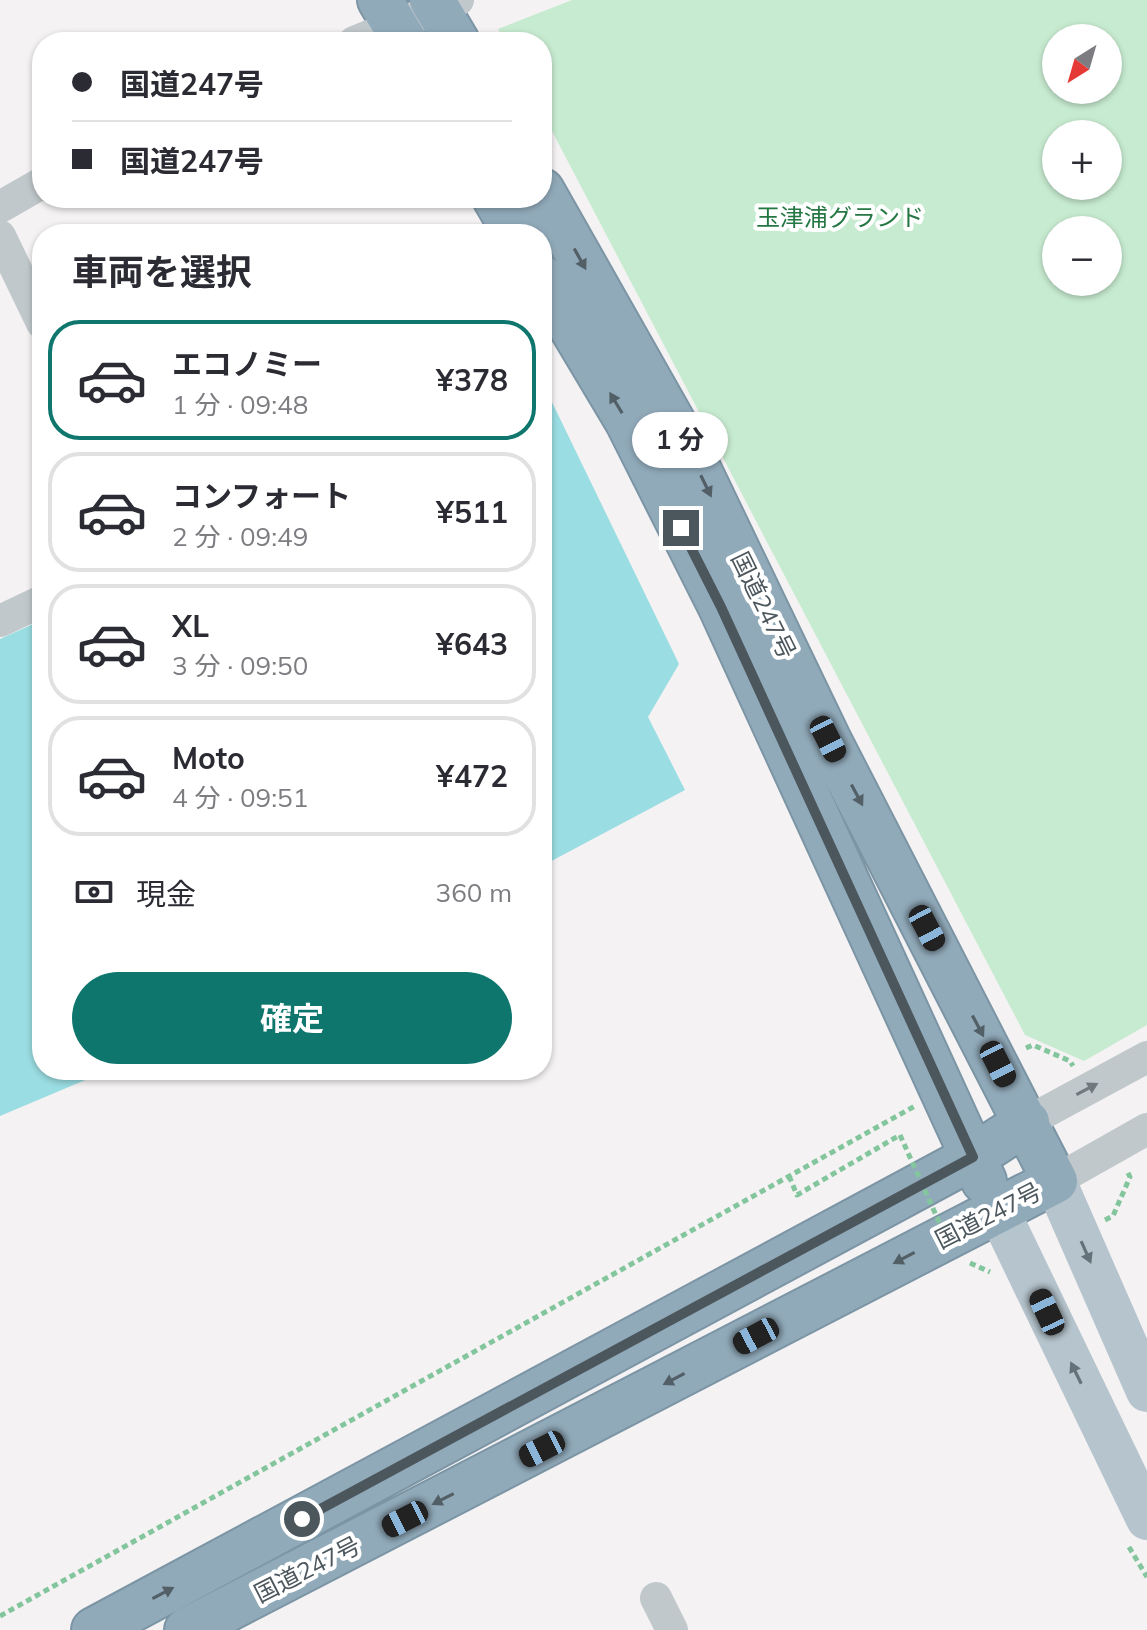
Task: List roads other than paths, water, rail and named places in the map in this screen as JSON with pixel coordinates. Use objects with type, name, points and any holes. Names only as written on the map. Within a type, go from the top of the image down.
[{"type":"highway","name":"国道247号","points":[[187,1630],[542,1449],[997,1208],[1055,1181],[828,739],[692,456],[552,208]]},
{"type":"highway","name":"国道247号","points":[[94,1630],[973,1157],[721,607],[628,422],[552,295]]},
{"type":"highway","points":[[997,1208],[973,1157],[1027,1122]]},
{"type":"main road","points":[[1055,1181],[1147,1391]]},
{"type":"main road","points":[[997,1208],[1135,1528]]},
{"type":"street","points":[[375,32],[394,23],[446,13]]},
{"type":"street","points":[[0,207],[32,189]]},
{"type":"street","points":[[0,236],[32,302]]},
{"type":"street","points":[[0,621],[32,606]]},
{"type":"street","points":[[1027,1122],[1147,1057]]},
{"type":"street","points":[[1055,1181],[1147,1129]]},
{"type":"street","points":[[656,1598],[672,1630]]},
{"type":"water","points":[[552,402],[679,664],[648,717],[685,790],[552,861]]},
{"type":"water","points":[[32,625],[32,1080],[85,1080],[0,1116],[0,639]]},
{"type":"park label","name":"玉津浦グランド","points":[[840,217]]}]
